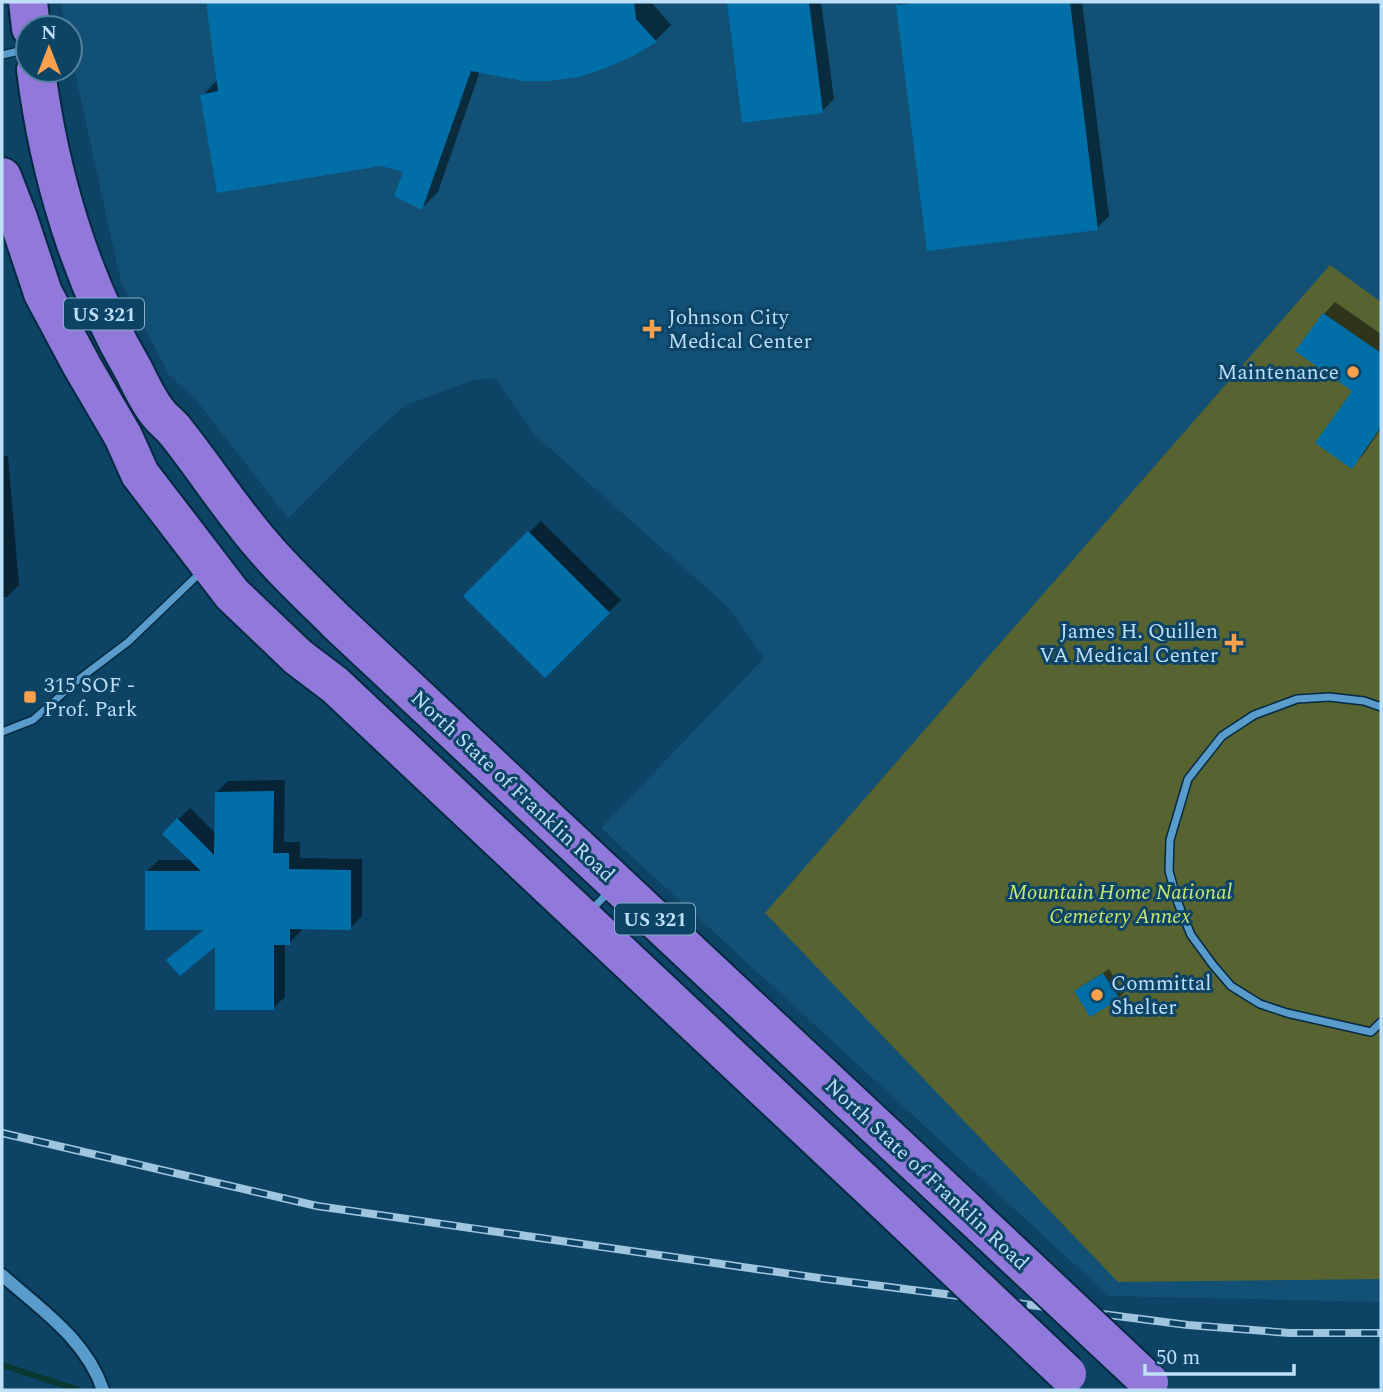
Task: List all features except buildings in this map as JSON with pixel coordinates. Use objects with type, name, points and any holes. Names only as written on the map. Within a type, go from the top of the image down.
[{"type":"highway","name":"North State of Franklin Road","points":[[38,84],[56,172],[82,259],[107,320],[157,412],[174,430],[270,555],[338,622],[1154,1386]]},
{"type":"highway","name":"US 321","points":[[2,177],[43,293],[123,436],[140,474],[233,594],[298,657],[335,685],[1076,1382]]},
{"type":"street","points":[[2,732],[33,720],[79,679],[128,642],[209,564]]},
{"type":"street","points":[[1381,707],[1364,701],[1329,697],[1297,699],[1254,715],[1222,736],[1188,779],[1170,841],[1170,871],[1178,904],[1191,935],[1231,986],[1261,1004],[1300,1016],[1371,1032],[1381,1022]]},
{"type":"street","points":[[582,919],[618,884]]},
{"type":"street","points":[[2,1275],[60,1324],[89,1361],[103,1390]]},
{"type":"shaded area","points":[[61,2],[1381,2],[1381,1302],[1109,1296],[601,828],[764,658],[729,608],[535,435],[495,378],[473,380],[406,405],[369,437],[288,518],[197,401],[169,375],[121,282],[77,84],[84,84],[84,14],[63,14]]},
{"type":"green space","name":"Mountain Home National Cemetery Annex","points":[[1330,265],[1381,302],[1381,1279],[1118,1282],[765,913]]},
{"type":"waterway","points":[[2,1365],[79,1390]]},
{"type":"railway","points":[[2,1133],[317,1206],[826,1279],[1188,1325],[1290,1333],[1381,1333]]},
{"type":"place","name":"Johnson City Medical Center","points":[[652,329]]},
{"type":"place","name":"Maintenance","points":[[1353,372]]},
{"type":"place","name":"James H. Quillen VA Medical Center","points":[[1234,643]]},
{"type":"place","name":"315 SOF - Prof. Park","points":[[30,697]]},
{"type":"place","name":"Committal Shelter","points":[[1097,995]]}]
